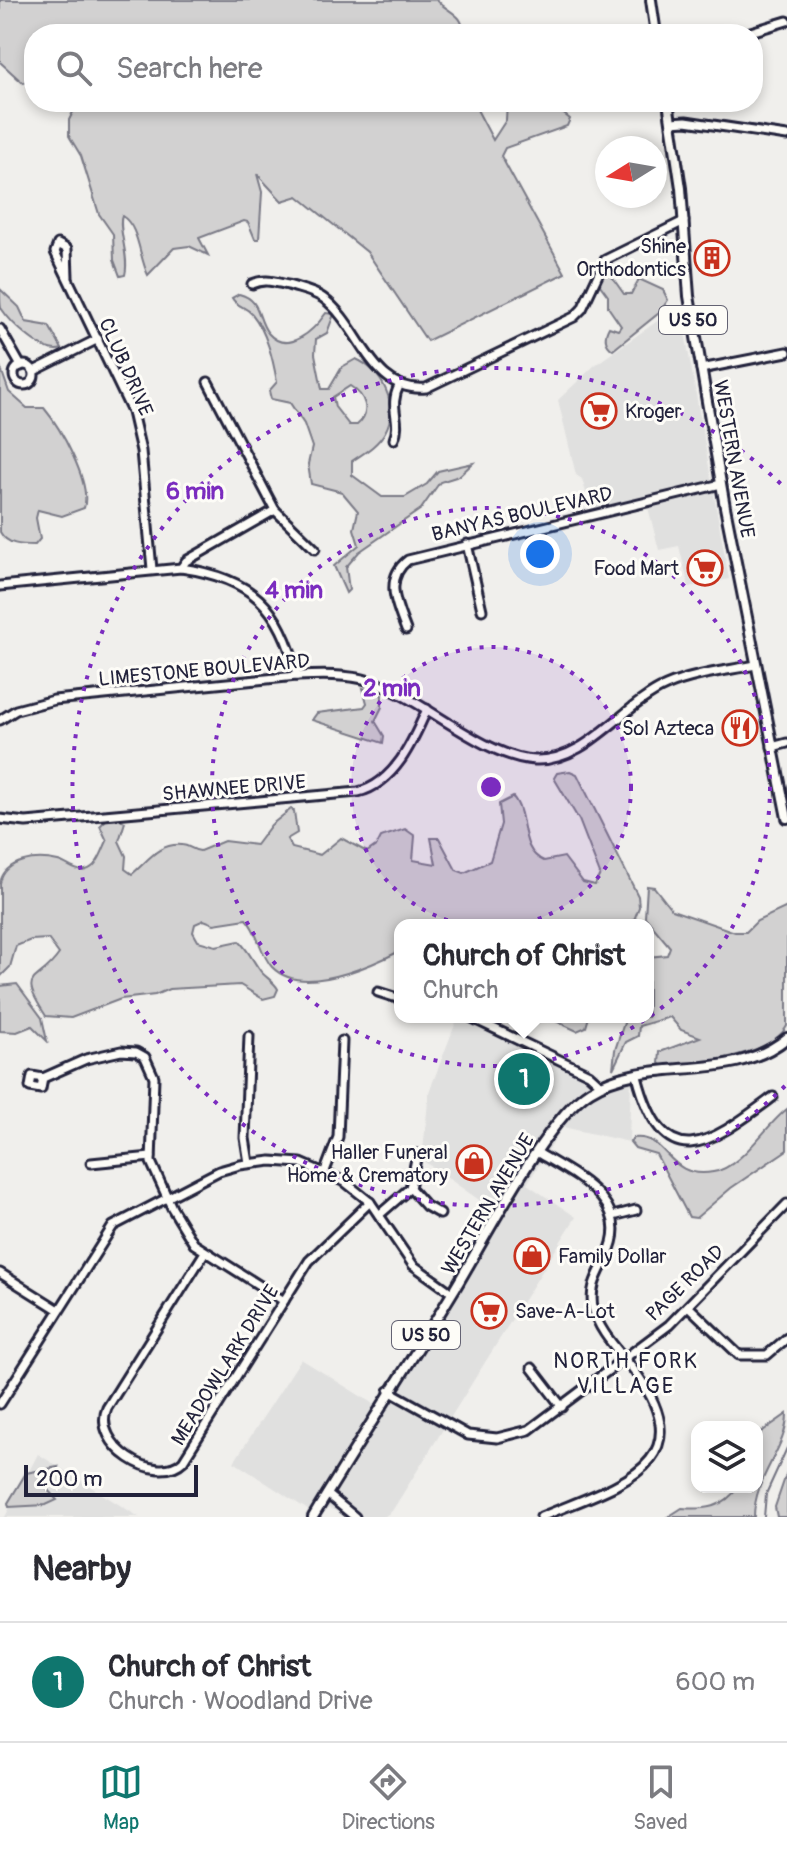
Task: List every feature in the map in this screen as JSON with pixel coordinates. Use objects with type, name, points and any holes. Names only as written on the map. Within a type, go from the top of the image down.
[{"type":"main road","points":[[651,0],[655,24]]},
{"type":"main road","name":"WESTERN AVENUE","points":[[670,112],[684,221],[686,279],[721,484],[787,818]]},
{"type":"main road","name":"WESTERN AVENUE","points":[[313,1517],[538,1153],[569,1109],[601,1085],[637,1076],[740,1062],[764,1053],[787,1038]]},
{"type":"street","points":[[763,28],[787,21]]},
{"type":"street","points":[[671,122],[686,121],[787,136]]},
{"type":"street","points":[[252,284],[271,281],[311,292],[326,300],[376,366],[399,386],[417,389],[435,385],[574,317],[582,309],[605,260],[684,221]]},
{"type":"street","name":"CLUB DRIVE","points":[[68,277],[132,412],[139,441],[152,569]]},
{"type":"street","points":[[0,329],[21,366],[34,371],[98,339]]},
{"type":"street","points":[[701,369],[787,352]]},
{"type":"street","points":[[21,366],[14,373],[20,385],[33,381],[34,371]]},
{"type":"street","points":[[208,382],[275,510],[315,549]]},
{"type":"street","points":[[394,439],[397,426],[392,403],[399,386]]},
{"type":"street","name":"BANYAS BOULEVARD","points":[[406,630],[393,596],[393,580],[398,569],[417,556],[721,484]]},
{"type":"street","points":[[181,568],[186,561],[275,510]]},
{"type":"street","points":[[467,544],[482,610]]},
{"type":"street","points":[[0,586],[152,569],[181,568],[230,578],[262,600],[287,641],[297,676]]},
{"type":"street","name":"LIMESTONE BOULEVARD","points":[[0,720],[16,710],[54,700],[297,676],[370,681],[507,753],[543,760],[578,748],[633,705],[665,686],[755,665]]},
{"type":"street","name":"SHAWNEE DRIVE","points":[[0,819],[26,822],[358,792],[378,784],[394,768],[427,709]]},
{"type":"street","points":[[772,747],[787,743]]},
{"type":"street","points":[[378,992],[394,997]]},
{"type":"street","points":[[483,1023],[589,1074],[601,1085]]},
{"type":"street","points":[[249,1036],[245,1138],[249,1163]]},
{"type":"street","points":[[325,1171],[338,1137],[342,1041]]},
{"type":"street","points":[[43,1078],[104,1054],[132,1051],[145,1057],[154,1077],[151,1157],[191,1240],[284,1301]]},
{"type":"street","points":[[637,1076],[656,1123],[687,1143],[715,1139],[773,1097]]},
{"type":"street","points":[[538,1153],[594,1187],[613,1216],[613,1238],[595,1279],[592,1302],[601,1328],[657,1405],[661,1426],[656,1451],[630,1479],[541,1517]]},
{"type":"street","points":[[379,1215],[410,1188],[417,1154]]},
{"type":"street","points":[[91,1163],[151,1157]]},
{"type":"street","points":[[0,1404],[113,1226],[219,1171],[249,1163],[292,1162],[325,1171],[370,1202],[413,1265],[452,1293]]},
{"type":"street","points":[[410,1188],[426,1206],[440,1214]]},
{"type":"street","name":"MEADOWLARK DRIVE","points":[[205,1252],[105,1412],[103,1425],[107,1438],[143,1464],[164,1471],[183,1461],[316,1253],[370,1202]]},
{"type":"street","name":"PAGE ROAD","points":[[389,1391],[456,1430],[486,1438],[506,1437],[529,1430],[625,1359],[688,1306],[787,1204]]},
{"type":"street","points":[[613,1216],[636,1210]]},
{"type":"street","points":[[0,1273],[59,1310]]},
{"type":"street","points":[[688,1306],[739,1355],[767,1355],[787,1338]]},
{"type":"street","points":[[532,1368],[562,1407]]},
{"type":"street","points":[[0,1382],[10,1388]]},
{"type":"street","points":[[327,1494],[355,1517]]},
{"type":"shaded area","points":[[0,0],[437,0],[462,24],[24,24],[24,83],[0,62]]},
{"type":"shaded area","points":[[73,112],[478,112],[493,140],[506,120],[506,112],[561,112],[570,119],[567,126],[505,148],[501,156],[565,273],[427,341],[367,252],[298,196],[282,201],[257,174],[262,192],[259,239],[255,239],[248,222],[244,221],[199,238],[208,255],[189,246],[174,248],[148,275],[132,227],[122,216],[126,268],[125,275],[120,276],[114,260],[113,234],[99,214],[81,156],[69,136],[69,120]]},
{"type":"shaded area","points":[[607,270],[624,294],[631,294],[639,279],[663,290],[668,300],[659,313],[613,350],[606,342],[606,334],[609,327],[618,330],[621,326],[608,307],[608,296],[600,285],[601,275]]},
{"type":"shaded area","points":[[0,289],[19,307],[26,322],[49,326],[62,349],[46,348],[12,322],[1,308]]},
{"type":"shaded area","points":[[239,294],[252,301],[268,333],[284,342],[308,333],[326,313],[334,314],[327,333],[316,339],[315,354],[322,389],[329,389],[342,367],[356,359],[374,371],[389,400],[389,422],[382,437],[352,461],[352,475],[382,497],[405,497],[427,484],[438,471],[473,463],[459,476],[440,482],[421,509],[359,552],[346,567],[349,590],[346,593],[334,566],[359,545],[354,529],[358,511],[342,492],[311,484],[308,464],[312,447],[304,424],[290,403],[271,399],[269,391],[277,382],[265,338],[252,314],[232,298]],"holes":[[[350,386],[365,404],[364,415],[357,425],[349,425],[335,407],[333,397]]]},
{"type":"shaded area","points":[[680,305],[729,579],[689,587],[679,546],[659,550],[645,496],[591,509],[582,479],[576,475],[558,400],[595,365]]},
{"type":"shaded area","points":[[0,366],[9,392],[27,408],[44,408],[51,417],[66,441],[83,484],[84,508],[62,516],[38,510],[36,518],[40,539],[35,545],[10,542],[0,532]]},
{"type":"shaded area","points":[[363,688],[382,695],[382,707],[375,721],[384,736],[383,743],[312,720],[317,713],[364,707],[367,703]]},
{"type":"shaded area","points":[[570,771],[577,774],[638,896],[639,907],[634,919],[394,919],[394,954],[354,971],[318,980],[285,976],[272,967],[246,919],[214,924],[204,920],[195,924],[193,932],[198,941],[216,946],[239,941],[261,972],[278,989],[275,996],[263,999],[240,985],[169,989],[155,995],[121,999],[71,1018],[46,1016],[32,992],[33,980],[59,954],[48,939],[31,940],[16,946],[10,967],[0,977],[0,883],[3,875],[15,864],[32,859],[58,861],[79,870],[94,866],[107,841],[100,826],[106,820],[125,822],[119,841],[126,856],[125,869],[132,874],[154,854],[174,845],[200,851],[224,841],[256,845],[271,825],[291,809],[294,811],[297,833],[287,839],[292,848],[320,855],[341,838],[367,852],[377,845],[381,837],[405,829],[415,836],[413,860],[436,864],[431,838],[439,838],[456,870],[464,873],[490,861],[501,824],[499,804],[513,797],[521,813],[530,849],[536,856],[544,861],[564,857],[583,882],[595,885],[600,874],[579,820],[554,778],[557,773]]},
{"type":"shaded area","points":[[647,886],[654,887],[672,910],[735,932],[746,932],[757,921],[787,907],[787,1026],[766,1045],[750,1051],[667,1070],[659,1063],[660,1052],[700,1037],[681,1030],[670,1017],[654,1022],[654,956],[667,955],[670,947],[654,928],[654,919],[645,917]]},
{"type":"shaded area","points":[[17,984],[42,1018],[47,1041],[32,1026],[17,1032],[0,1031],[0,986]]},
{"type":"shaded area","points":[[456,1023],[471,1023],[590,1079],[631,1079],[629,1142],[563,1127],[527,1184],[576,1217],[392,1511],[384,1517],[348,1517],[329,1508],[318,1517],[304,1517],[308,1510],[234,1462],[301,1359],[375,1405],[495,1211],[422,1160],[429,1092]]},
{"type":"shaded area","points":[[560,1023],[587,1023],[586,1027],[577,1031]]},
{"type":"shaded area","points":[[624,1023],[649,1023],[639,1026],[638,1036],[626,1042],[613,1069],[615,1050]]},
{"type":"shaded area","points":[[787,1109],[787,1150],[731,1188],[696,1218],[689,1217],[656,1154],[635,1148],[630,1142],[633,1138],[645,1138],[685,1169],[697,1173],[713,1172],[743,1155]]},
{"type":"shaded area","points":[[787,1414],[782,1439],[763,1480],[763,1431]]},
{"type":"shaded area","points":[[38,1454],[139,1517],[5,1517]]},
{"type":"shaded area","points":[[58,1467],[46,1488],[57,1500],[46,1505],[9,1507],[8,1503],[26,1473]]},
{"type":"shaded area","points":[[787,1472],[787,1517],[777,1517],[775,1507]]},
{"type":"shaded area","points":[[758,1493],[754,1517],[668,1517],[682,1508],[706,1508],[733,1494]]},
{"type":"waterway","points":[[764,1517],[766,1494],[787,1448]]},
{"type":"place","name":"Shine Orthodontics","points":[[712,258]]},
{"type":"place","name":"Kroger","points":[[599,411]]},
{"type":"place","name":"Food Mart","points":[[705,568]]},
{"type":"place","name":"Sol Azteca","points":[[740,728]]},
{"type":"place","name":"Church of Christ","points":[[524,1079]]},
{"type":"place","name":"Haller Funeral Home & Crematory","points":[[474,1163]]},
{"type":"place","name":"Family Dollar","points":[[532,1256]]},
{"type":"place","name":"Save-A-Lot","points":[[489,1311]]},
{"type":"district","name":"NORTH FORK VILLAGE","points":[[626,1374]]}]
